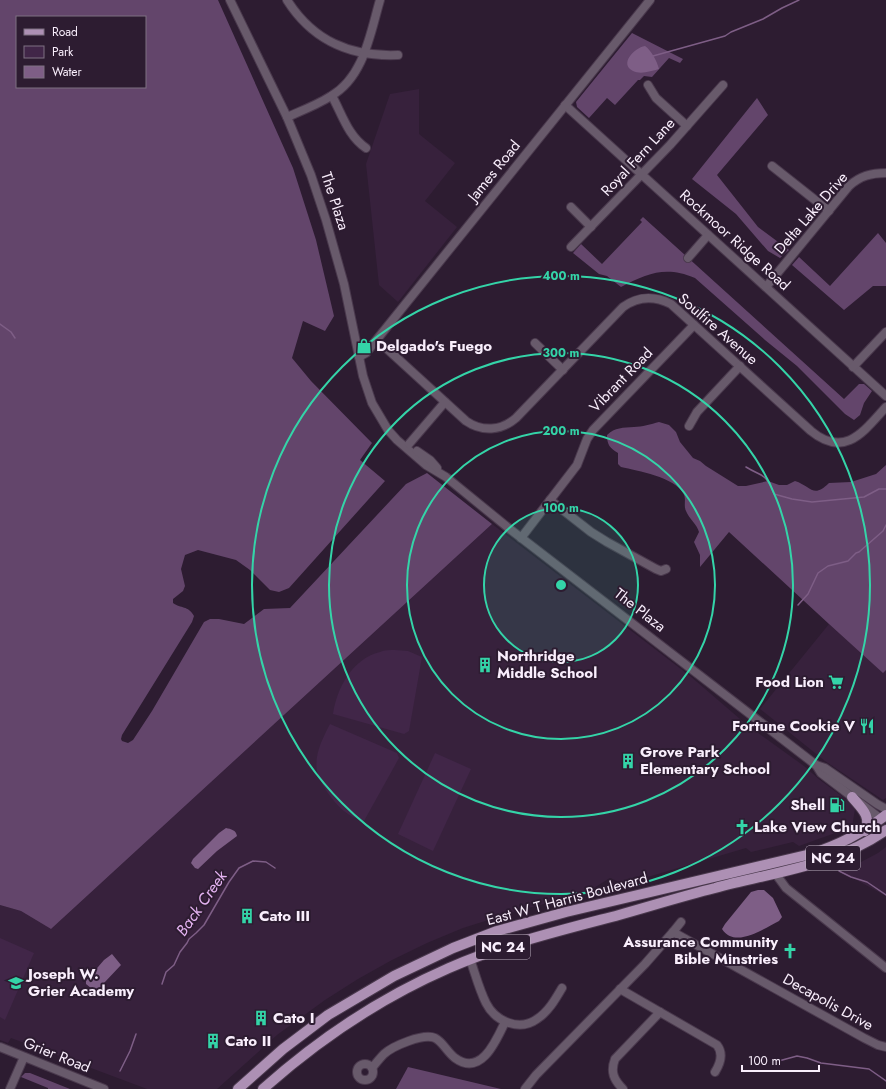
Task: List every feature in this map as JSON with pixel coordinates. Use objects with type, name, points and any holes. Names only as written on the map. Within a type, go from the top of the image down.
[{"type":"main road","points":[[852,797],[867,817],[868,823],[864,831]]},
{"type":"main road","name":"East W T Harris Boulevard","points":[[238,1089],[267,1063],[328,1015],[394,976],[453,948],[497,931],[566,912],[811,854],[838,844],[864,831],[884,818]]},
{"type":"main road","name":"East W T Harris Boulevard","points":[[263,1089],[318,1043],[367,1011],[415,984],[470,959],[530,939],[775,873],[819,863],[842,855],[868,842],[886,830]]},
{"type":"street","name":"The Plaza","points":[[230,0],[304,155],[326,220],[344,284],[363,376],[372,403],[388,430],[405,448],[426,465],[446,477]]},
{"type":"street","points":[[287,0],[294,11],[316,33],[331,43],[348,50],[364,54],[380,56],[398,55]]},
{"type":"street","points":[[287,118],[332,96],[351,78],[364,54],[380,0]]},
{"type":"street","name":"James Road","points":[[359,357],[366,353],[650,0]]},
{"type":"street","points":[[648,85],[656,98],[687,126]]},
{"type":"street","name":"Royal Fern Lane","points":[[571,247],[687,126],[722,86]]},
{"type":"street","points":[[332,96],[352,135],[366,148]]},
{"type":"street","name":"Rockmoor Ridge Road","points":[[565,105],[886,396]]},
{"type":"street","points":[[772,166],[829,211]]},
{"type":"street","name":"Delta Lake Drive","points":[[766,286],[855,181],[867,175],[886,173]]},
{"type":"street","points":[[571,207],[591,226]]},
{"type":"street","points":[[688,258],[708,235]]},
{"type":"street","name":"Soulfire Avenue","points":[[385,347],[466,421],[474,426],[487,429],[501,428],[516,418],[627,305],[635,300],[654,298],[667,302],[811,431],[827,441],[840,443],[857,437],[886,407]]},
{"type":"street","name":"Vibrant Road","points":[[521,538],[577,465],[587,439],[593,430],[694,325]]},
{"type":"street","points":[[854,367],[886,332]]},
{"type":"street","points":[[535,343],[563,370]]},
{"type":"street","points":[[689,426],[697,412],[740,366]]},
{"type":"street","points":[[409,444],[445,402]]},
{"type":"street","name":"The Plaza","points":[[383,422],[430,460],[446,477],[521,538],[816,765],[825,768],[886,809]]},
{"type":"street","points":[[550,500],[607,542],[656,570],[661,571],[666,569]]},
{"type":"street","name":"The Plaza","points":[[816,765],[821,773],[852,797],[884,818]]},
{"type":"street","points":[[775,873],[786,888],[886,968]]},
{"type":"street","points":[[525,1089],[536,1075],[620,990],[681,922]]},
{"type":"street","name":"Decapolis Drive","points":[[673,932],[859,1036],[886,1047]]},
{"type":"street","points":[[470,959],[486,1002],[493,1013],[505,1022],[520,1025],[537,1020],[550,1006],[562,988]]},
{"type":"street","points":[[620,990],[717,1045],[721,1056],[715,1072]]},
{"type":"street","points":[[623,1089],[617,1083],[613,1075],[613,1065],[615,1059],[660,1012]]},
{"type":"street","points":[[372,1068],[385,1053],[409,1041],[424,1037],[435,1038],[440,1041],[451,1055],[460,1061],[468,1063],[476,1062],[487,1054],[505,1022]]},
{"type":"street","name":"Grier Road","points":[[0,1047],[104,1089]]},
{"type":"street","points":[[10,1089],[24,1057]]},
{"type":"shaded area","points":[[0,0],[218,0],[293,168],[316,240],[334,316],[325,331],[303,321],[292,358],[311,381],[372,443],[360,460],[385,481],[289,588],[279,592],[270,590],[250,570],[236,560],[198,550],[185,555],[181,569],[185,586],[183,591],[173,599],[173,603],[189,610],[192,613],[194,616],[192,622],[122,735],[122,741],[128,743],[133,740],[152,711],[204,622],[210,619],[219,619],[244,624],[264,609],[290,608],[406,484],[427,473],[492,524],[51,929],[21,911],[0,905]]},
{"type":"shaded area","points":[[632,33],[683,59],[680,63],[669,58],[652,77],[644,76],[638,80],[615,105],[607,98],[589,118],[577,107],[576,102]]},
{"type":"shaded area","points":[[419,89],[419,134],[455,163],[425,201],[457,227],[398,302],[379,285],[366,164],[390,94]]},
{"type":"shaded area","points":[[757,98],[768,115],[717,175],[758,227],[789,250],[780,258],[768,251],[736,214],[692,179]]},
{"type":"shaded area","points":[[643,217],[844,399],[859,384],[864,384],[872,391],[864,403],[860,415],[854,420],[845,414],[797,366],[765,340],[695,278],[675,272],[657,273],[640,278],[621,287],[607,276],[599,274],[573,253],[581,244],[602,264],[642,222],[640,220]]},
{"type":"shaded area","points":[[878,233],[886,243],[886,286],[873,286],[844,310],[792,265],[799,257],[830,286]]},
{"type":"shaded area","points":[[659,422],[669,425],[676,432],[680,442],[693,458],[738,486],[746,486],[768,481],[779,485],[787,485],[795,481],[815,491],[824,488],[829,483],[851,482],[876,474],[886,465],[886,670],[883,673],[729,532],[700,567],[700,555],[694,542],[699,532],[697,526],[686,511],[683,493],[678,487],[664,479],[621,467],[618,464],[618,453],[608,444],[607,435],[616,429]]},
{"type":"shaded area","points":[[492,524],[690,676],[747,725],[804,766],[843,797],[855,809],[852,827],[799,846],[793,842],[751,852],[746,848],[624,884],[610,878],[584,894],[520,910],[463,928],[392,960],[325,1000],[277,1035],[217,1089],[147,1089],[11,1038],[8,1043],[0,1040],[0,905],[21,911],[51,929]]},
{"type":"shaded area","points":[[829,624],[883,672],[886,670],[886,798],[883,800],[825,761],[760,709]]},
{"type":"shaded area","points":[[886,847],[886,896],[842,872],[878,853]]},
{"type":"shaded area","points":[[408,1067],[501,1089],[396,1089]]},
{"type":"shaded area","points":[[25,1073],[30,1073],[70,1089],[48,1089],[21,1077]]},
{"type":"green space","points":[[383,651],[408,651],[422,657],[409,731],[404,734],[333,714],[342,685],[354,668],[361,661],[370,656]]},
{"type":"green space","points":[[330,724],[397,753],[399,758],[364,821],[351,816],[340,808],[321,782],[317,771],[316,765],[318,752]]},
{"type":"green space","points":[[435,753],[471,769],[433,851],[398,834]]},
{"type":"green space","points":[[0,938],[34,953],[5,1020],[0,1017]]},
{"type":"water","points":[[645,46],[654,56],[659,69],[643,73],[633,71],[627,64],[628,61],[633,53]]},
{"type":"water","points":[[226,828],[234,831],[237,836],[217,851],[198,869],[195,868],[191,863],[193,859]]},
{"type":"water","points":[[764,890],[773,898],[782,917],[779,921],[749,936],[734,937],[728,935],[722,929],[725,924],[751,892]]},
{"type":"water","points":[[112,954],[121,965],[97,993],[86,984],[86,981],[104,960]]},
{"type":"waterway","points":[[653,56],[725,36],[731,32],[763,19],[799,0]]},
{"type":"waterway","points":[[0,324],[11,332],[15,338]]},
{"type":"waterway","points":[[746,467],[763,476],[774,494],[792,499],[812,502],[864,497],[879,489],[886,489]]},
{"type":"waterway","points":[[798,605],[808,594],[818,573],[828,566],[848,561],[883,531],[886,525]]},
{"type":"waterway","name":"Back Creek","points":[[162,984],[166,972],[174,965],[180,952],[189,939],[204,925],[239,868],[253,861],[266,862],[275,868]]},
{"type":"waterway","points":[[839,871],[867,882],[886,895]]},
{"type":"waterway","name":"Back Creek","points":[[120,1071],[130,1051],[136,1034]]},
{"type":"waterway","points":[[775,1062],[797,1056],[821,1063],[869,1069],[886,1081]]},
{"type":"place","name":"Delgado's Fuego","points":[[364,346]]},
{"type":"place","name":"Northridge Middle School","points":[[485,665]]},
{"type":"place","name":"Food Lion","points":[[836,682]]},
{"type":"place","name":"Fortune Cookie V","points":[[867,726]]},
{"type":"place","name":"Grove Park Elementary School","points":[[628,761]]},
{"type":"place","name":"Shell","points":[[837,805]]},
{"type":"place","name":"Lake View Church","points":[[742,827]]},
{"type":"place","name":"Cato III","points":[[247,916]]},
{"type":"place","name":"Assurance Community Bible Minstries","points":[[790,951]]},
{"type":"place","name":"Joseph W. Grier Academy","points":[[16,983]]},
{"type":"place","name":"Cato I","points":[[261,1018]]},
{"type":"place","name":"Cato II","points":[[213,1041]]}]
